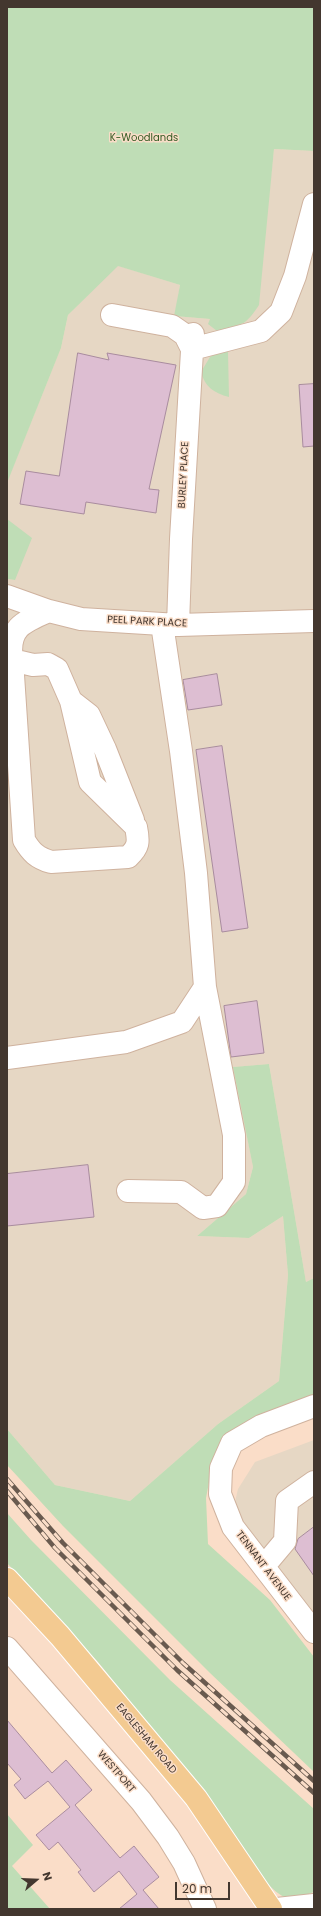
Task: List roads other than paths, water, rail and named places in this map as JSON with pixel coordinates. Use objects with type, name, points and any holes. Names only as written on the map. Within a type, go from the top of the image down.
[{"type":"main road","name":"EAGLESHAM ROAD","points":[[7,1579],[60,1636],[196,1798],[271,1909]]},
{"type":"street","points":[[112,315],[172,326],[185,335],[192,349],[261,331],[281,312],[295,276],[314,204]]},
{"type":"street","name":"BURLEY PLACE","points":[[128,1191],[181,1192],[203,1208],[217,1206],[234,1182],[234,1135],[205,987],[196,874],[170,624],[180,539],[194,324]]},
{"type":"street","name":"PEEL PARK PLACE","points":[[7,596],[49,611],[81,619],[170,624],[314,620]]},
{"type":"street","points":[[12,660],[33,665],[48,664],[57,669],[71,701],[90,782],[136,827],[138,838],[136,850],[128,857],[51,862],[39,859],[30,851],[24,840],[10,648],[13,636],[26,621],[49,611]]},
{"type":"street","points":[[7,1058],[111,1044],[133,1039],[182,1022],[205,987]]},
{"type":"street","name":"TENNANT AVENUE","points":[[314,1406],[261,1426],[232,1443],[221,1468],[220,1494],[233,1527],[314,1632]]},
{"type":"street","points":[[264,1566],[285,1541],[286,1501],[314,1482]]},
{"type":"street","name":"WESTPORT","points":[[8,1650],[141,1801],[168,1837],[184,1863],[205,1909]]},
{"type":"street","points":[[277,1909],[314,1904]]},
{"type":"railway","points":[[7,1479],[63,1543],[183,1663],[314,1781]]},
{"type":"railway","points":[[7,1491],[55,1548],[177,1670],[314,1793]]},
{"type":"park label","name":"K-Woodlands","points":[[144,138]]}]
